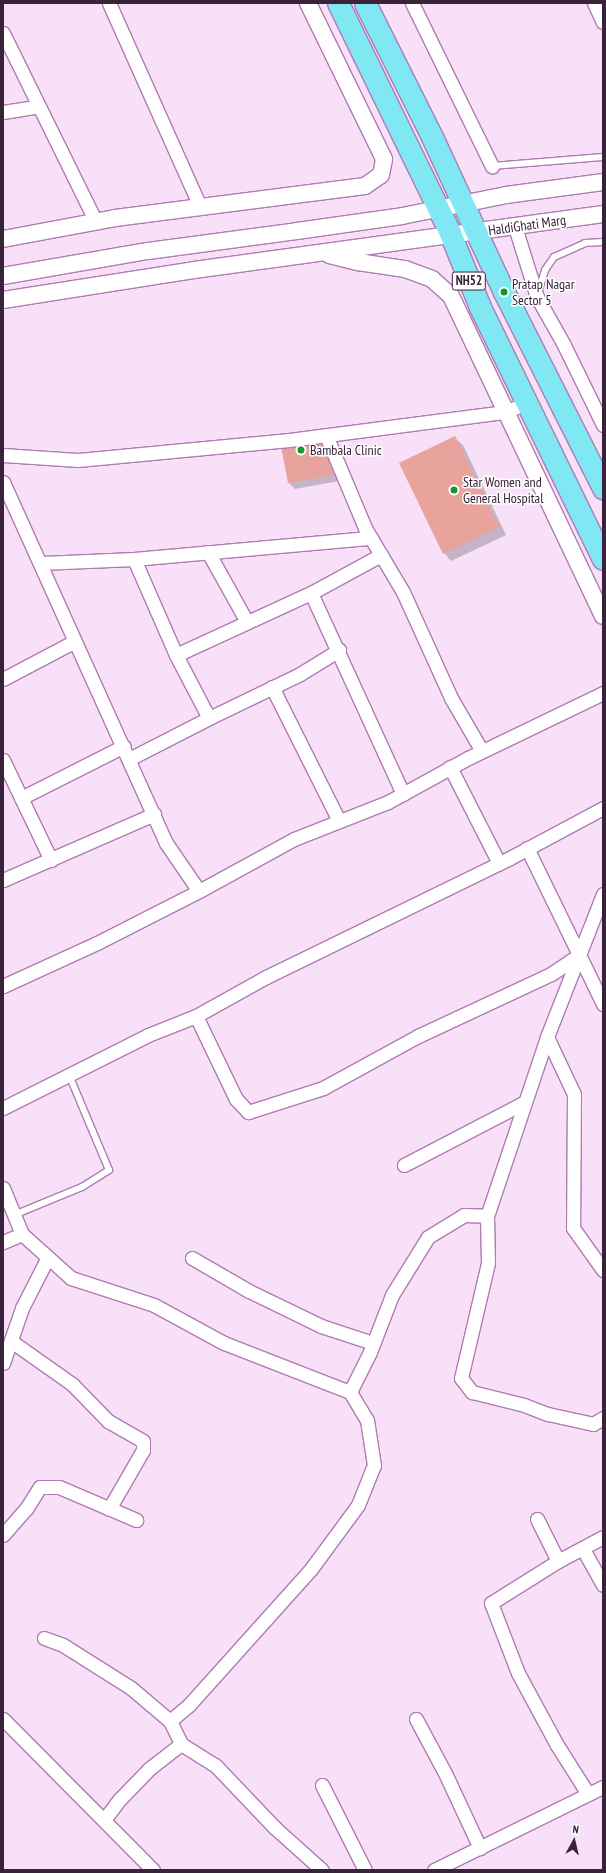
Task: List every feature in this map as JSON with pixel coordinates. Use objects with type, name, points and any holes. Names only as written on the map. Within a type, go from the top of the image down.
[{"type":"highway","name":"NH52","points":[[338,3],[436,208],[450,233],[480,307],[603,559]]},
{"type":"highway","name":"NH52","points":[[365,3],[477,231],[504,292],[603,488]]},
{"type":"street","points":[[109,3],[200,206]]},
{"type":"street","points":[[3,240],[96,222],[200,206],[365,186],[381,175],[384,159],[308,3]]},
{"type":"street","points":[[412,3],[492,166]]},
{"type":"street","points":[[594,3],[603,22]]},
{"type":"street","points":[[3,33],[96,222]]},
{"type":"street","points":[[3,112],[40,106]]},
{"type":"street","points":[[3,276],[148,251],[305,230],[464,204],[506,195],[603,182]]},
{"type":"street","name":"HaldiGhati Marg","points":[[3,300],[450,233],[515,227],[603,214]]},
{"type":"street","points":[[515,227],[536,297],[564,345],[603,425]]},
{"type":"street","points":[[320,252],[358,262],[405,269],[432,279],[451,296],[603,616]]},
{"type":"street","points":[[3,456],[78,460],[326,435],[506,412],[526,403]]},
{"type":"street","points":[[326,435],[371,538],[403,592],[451,698],[482,751]]},
{"type":"street","points":[[3,482],[124,746],[166,843],[199,891]]},
{"type":"street","points":[[41,563],[134,560],[371,538]]},
{"type":"street","points":[[208,552],[247,622]]},
{"type":"street","points":[[176,655],[311,593],[381,555]]},
{"type":"street","points":[[134,560],[176,655],[209,718]]},
{"type":"street","points":[[311,593],[339,650],[403,794]]},
{"type":"street","points":[[3,679],[75,641]]},
{"type":"street","points":[[129,758],[300,674],[339,650]]},
{"type":"street","points":[[272,687],[338,821]]},
{"type":"street","points":[[3,986],[97,943],[199,891],[294,839],[403,794],[482,751],[603,693]]},
{"type":"street","points":[[22,798],[124,746]]},
{"type":"street","points":[[3,760],[52,860]]},
{"type":"street","points":[[450,768],[499,863]]},
{"type":"street","points":[[3,1108],[148,1035],[196,1016],[266,977],[499,863],[603,808]]},
{"type":"street","points":[[3,880],[52,860],[154,814]]},
{"type":"street","points":[[528,848],[603,1004]]},
{"type":"street","points":[[603,894],[547,1037],[488,1216],[488,1263],[461,1378],[472,1392],[524,1405],[548,1414],[593,1424],[603,1418]]},
{"type":"street","points":[[196,1016],[236,1099],[248,1112],[323,1088],[418,1036],[551,974],[579,955]]},
{"type":"street","points":[[547,1037],[574,1094],[573,1228],[603,1270]]},
{"type":"street","points":[[404,1165],[525,1102]]},
{"type":"street","points":[[3,1188],[22,1234],[71,1278],[154,1305],[224,1343],[350,1392],[367,1420],[374,1465],[358,1506],[311,1569],[189,1705],[170,1721]]},
{"type":"street","points":[[350,1392],[373,1343],[392,1295],[428,1237],[464,1215],[488,1216]]},
{"type":"street","points":[[3,1242],[22,1234]]},
{"type":"street","points":[[3,1363],[12,1341],[22,1308],[48,1257]]},
{"type":"street","points":[[192,1258],[249,1292],[321,1326],[373,1343]]},
{"type":"street","points":[[12,1341],[72,1384],[108,1421],[143,1441],[143,1450],[109,1509]]},
{"type":"street","points":[[3,1535],[26,1509],[40,1487],[59,1486],[136,1520]]},
{"type":"street","points":[[537,1519],[558,1561]]},
{"type":"street","points":[[588,1794],[557,1745],[518,1673],[491,1603],[558,1561],[603,1537]]},
{"type":"street","points":[[583,1549],[603,1585]]},
{"type":"street","points":[[44,1638],[63,1646],[131,1688],[170,1721],[181,1744],[215,1764],[274,1827],[322,1870]]},
{"type":"street","points":[[3,1718],[153,1870]]},
{"type":"street","points":[[416,1719],[445,1773],[480,1848]]},
{"type":"street","points":[[104,1820],[119,1800],[149,1769],[181,1744]]},
{"type":"street","points":[[322,1785],[365,1870]]},
{"type":"street","points":[[434,1870],[603,1787]]},
{"type":"lane","points":[[492,166],[603,157]]},
{"type":"lane","points":[[536,297],[545,270],[554,257],[585,243],[603,242]]},
{"type":"lane","points":[[14,1215],[82,1187],[109,1170],[69,1075]]},
{"type":"building","points":[[455,436],[499,527],[443,554],[399,463]]},
{"type":"building","points":[[327,438],[333,475],[288,483],[281,446]]},
{"type":"place","name":"Pratap Nagar Sector 5","points":[[504,292]]},
{"type":"place","name":"Bambala Clinic","points":[[301,450]]},
{"type":"place","name":"Star Women and General Hospital","points":[[454,490]]}]
